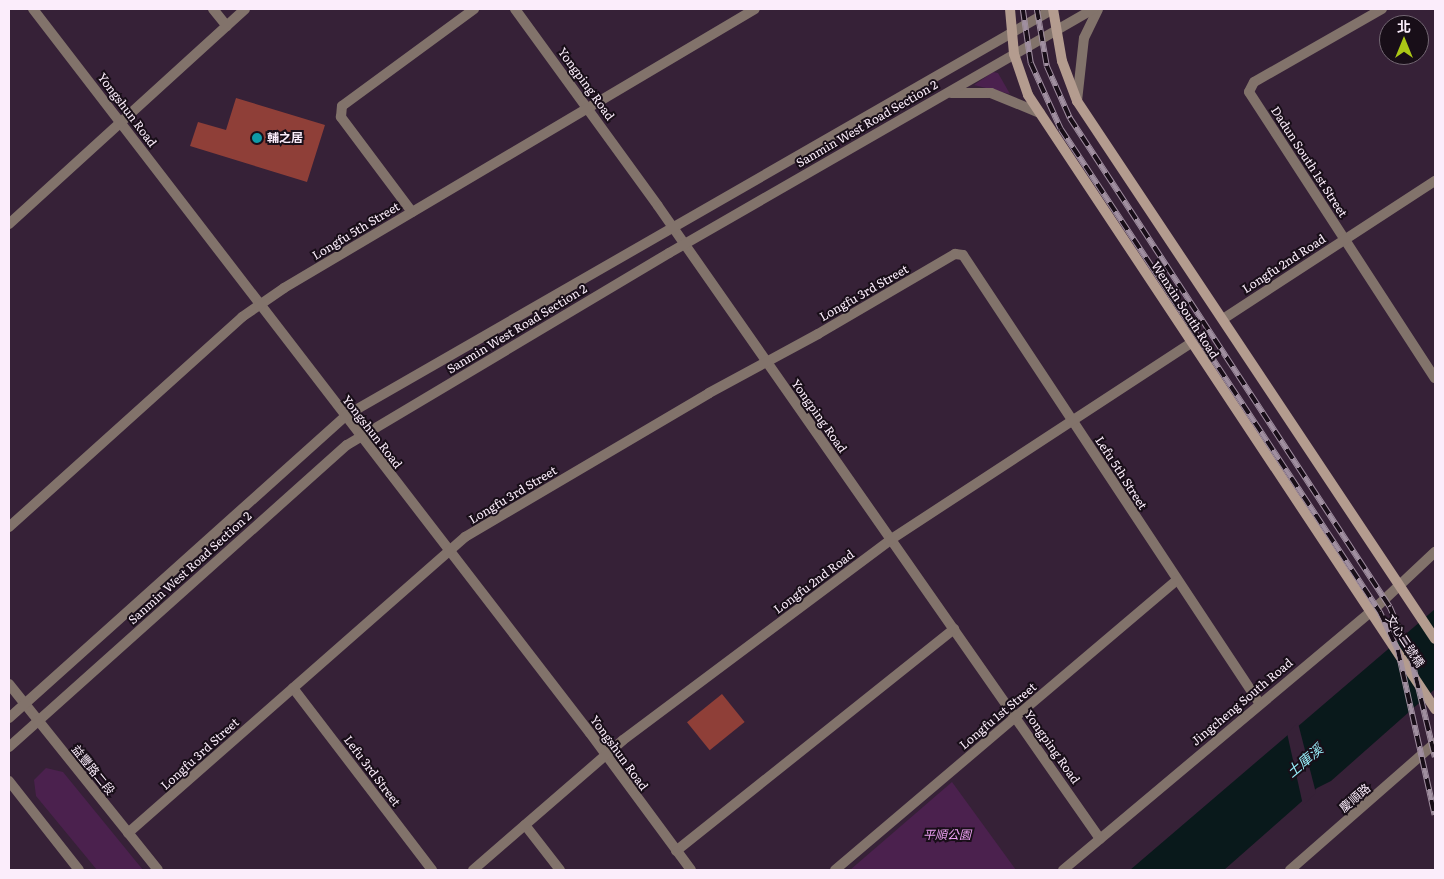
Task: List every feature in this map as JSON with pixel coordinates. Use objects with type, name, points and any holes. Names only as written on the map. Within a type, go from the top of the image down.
[{"type":"main road","name":"Wenxin South Road","points":[[1010,9],[1014,54],[1028,95],[1371,612]]},
{"type":"main road","name":"Wenxin South Road","points":[[1053,9],[1055,31],[1062,61],[1077,101],[1400,586]]},
{"type":"main road","points":[[1400,586],[1435,639]]},
{"type":"main road","name":"文心二號橋","points":[[1371,612],[1435,709]]},
{"type":"street","name":"Yongshun Road","points":[[34,9],[691,870]]},
{"type":"street","points":[[213,9],[227,26]]},
{"type":"street","points":[[10,219],[245,9]]},
{"type":"street","points":[[412,212],[341,117],[342,106],[474,9]]},
{"type":"street","name":"Yongping Road","points":[[515,9],[673,228],[1100,839]]},
{"type":"street","name":"Longfu 5th Street","points":[[9,527],[242,317],[284,288],[588,108],[741,12],[755,9]]},
{"type":"street","name":"Sanmin West Road Section 2","points":[[9,718],[345,416],[1011,31],[1053,9]]},
{"type":"street","name":"Sanmin West Road Section 2","points":[[9,747],[360,436],[684,245],[1094,9]]},
{"type":"street","points":[[1077,101],[1084,38],[1098,9]]},
{"type":"street","name":"Dadun South 1st Street","points":[[1382,9],[1254,82],[1249,92],[1435,378]]},
{"type":"street","points":[[947,93],[991,93],[1040,113]]},
{"type":"street","name":"Longfu 2nd Road","points":[[1223,319],[1435,181]]},
{"type":"street","name":"Longfu 3rd Street","points":[[128,833],[426,570],[450,554],[465,537],[765,362],[955,254],[963,255]]},
{"type":"street","name":"Lefu 5th Street","points":[[963,255],[1176,580],[1260,704]]},
{"type":"street","name":"Longfu 2nd Road","points":[[474,870],[605,756],[890,540],[1192,343]]},
{"type":"street","name":"Jingcheng South Road","points":[[1063,870],[1371,612],[1435,552]]},
{"type":"street","name":"Longfu 1st Street","points":[[835,870],[1176,580]]},
{"type":"street","points":[[676,851],[954,630]]},
{"type":"street","name":"益豐路二段","points":[[9,684],[158,870]]},
{"type":"street","name":"Lefu 3rd Street","points":[[293,688],[432,870]]},
{"type":"street","name":"慶順路","points":[[1290,870],[1435,743]]},
{"type":"street","points":[[9,781],[79,870]]},
{"type":"street","points":[[525,825],[560,870]]},
{"type":"green space","points":[[993,72],[998,73],[1010,94],[974,85]]},
{"type":"green space","points":[[46,768],[63,772],[143,870],[97,870],[36,796],[34,780]]},
{"type":"green space","name":"平順公園","points":[[952,782],[1016,870],[850,870]]},
{"type":"water","name":"土庫溪","points":[[1435,609],[1435,689],[1331,781],[1317,788],[1224,870],[1130,870]]},
{"type":"pier","points":[[1298,723],[1316,793],[1303,805],[1287,733]]},
{"type":"building","name":"輔之居","points":[[236,98],[325,125],[307,182],[190,146],[198,122],[226,130]]},
{"type":"building","points":[[722,694],[745,722],[710,750],[687,722]]},
{"type":"railway","points":[[1023,9],[1031,63],[1061,129],[1380,612],[1398,650],[1435,815]]},
{"type":"railway","points":[[1037,9],[1047,66],[1070,118],[1390,607],[1411,656],[1435,757]]},
{"type":"place","name":"輔之居","points":[[257,138]]}]
